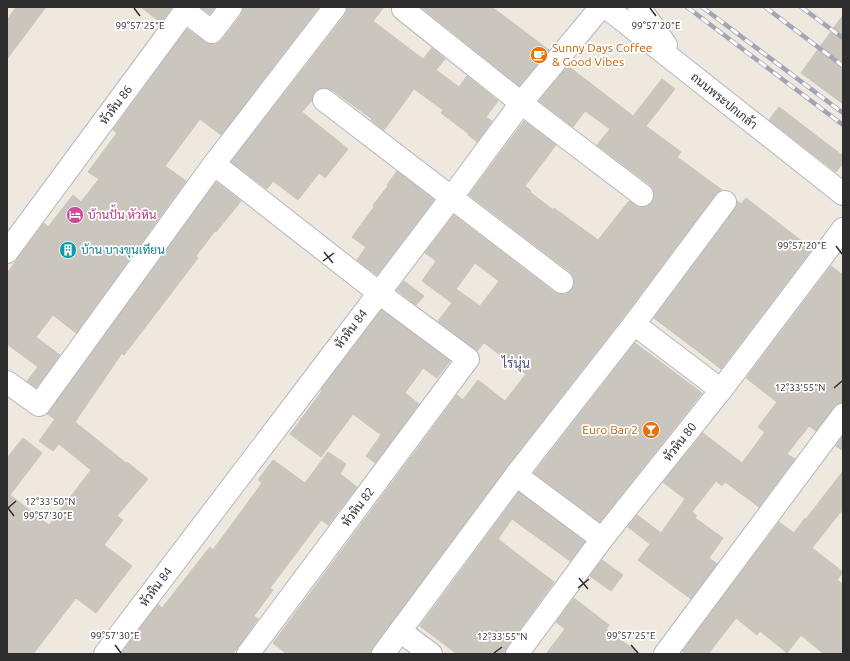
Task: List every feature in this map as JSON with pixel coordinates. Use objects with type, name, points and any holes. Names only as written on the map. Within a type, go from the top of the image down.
[{"type":"street","name":"หัวหิน 86","points":[[7,252],[185,11],[212,32],[231,7]]},
{"type":"street","points":[[7,382],[39,405],[214,164],[335,7]]},
{"type":"street","name":"หัวหิน 84","points":[[105,654],[451,198],[521,103],[601,7]]},
{"type":"street","name":"ถนนพระปกเกล้า","points":[[606,7],[843,194]]},
{"type":"street","points":[[639,7],[678,63]]},
{"type":"street","points":[[403,9],[521,103],[642,195]]},
{"type":"street","points":[[324,100],[562,282]]},
{"type":"street","points":[[214,164],[378,293]]},
{"type":"street","points":[[383,654],[516,475],[634,324],[725,202]]},
{"type":"street","name":"หัวหิน 80","points":[[517,654],[602,539],[721,390],[843,229]]},
{"type":"street","name":"หัวหิน 82","points":[[248,654],[468,359],[378,293]]},
{"type":"street","points":[[634,324],[721,390]]},
{"type":"street","points":[[665,654],[843,414]]},
{"type":"street","points":[[516,475],[602,539]]},
{"type":"street","points":[[400,631],[431,654]]},
{"type":"building","points":[[16,7],[46,7],[7,59],[7,20]]},
{"type":"building","points":[[141,7],[172,7],[161,23]]},
{"type":"building","points":[[200,7],[215,7],[210,14]]},
{"type":"building","points":[[243,7],[319,7],[221,135],[200,119],[165,166],[186,181],[76,333],[53,315],[36,337],[60,355],[36,388],[27,381],[38,367],[7,344],[7,273],[44,223],[48,227],[73,195],[81,202],[99,179],[88,172],[117,133],[113,130],[187,29],[205,42],[216,44],[222,40],[241,15]]},
{"type":"building","points":[[347,7],[384,7],[373,21],[423,59],[432,48],[445,59],[436,70],[459,87],[467,76],[498,101],[486,117],[492,121],[477,142],[468,135],[469,134],[441,113],[443,110],[414,89],[384,130],[371,120],[372,119],[332,90],[325,88],[319,89],[314,93],[312,100],[302,112],[348,149],[325,178],[319,173],[298,200],[273,181],[267,189],[231,162],[345,15]]},
{"type":"building","points":[[421,7],[492,7],[549,50],[519,86]]},
{"type":"building","points":[[843,15],[843,104],[801,73]]},
{"type":"building","points":[[568,66],[633,116],[662,79],[675,89],[646,126],[681,152],[677,157],[722,190],[715,195],[624,316],[506,468],[373,647],[371,654],[287,654],[273,643],[457,395],[463,400],[478,380],[505,401],[526,374],[484,343],[477,351],[438,321],[452,303],[422,281],[436,261],[425,253],[454,215],[554,292],[566,294],[572,289],[574,278],[570,272],[469,195],[524,121],[556,145],[525,186],[531,191],[530,192],[553,210],[554,208],[598,240],[629,201],[641,207],[647,206],[652,202],[654,191],[650,185],[597,145],[610,129],[585,111],[573,127],[539,101]],"holes":[[[475,263],[499,281],[480,306],[456,289]]]},
{"type":"building","points":[[779,107],[843,156],[843,163],[836,172],[769,120]]},
{"type":"building","points":[[397,171],[434,200],[377,275],[357,260],[366,247],[352,237],[374,207],[373,205],[388,186],[387,185]]},
{"type":"building","points":[[216,182],[241,201],[196,256],[198,258],[124,355],[122,353],[75,422],[148,479],[117,516],[123,520],[104,545],[132,566],[96,613],[76,598],[33,654],[7,654],[7,458],[23,438],[42,453],[10,495],[49,525],[91,470],[59,444],[53,451],[39,441],[55,419],[47,414]]},
{"type":"building","points":[[746,198],[812,249],[721,369],[654,318],[735,209],[737,201],[741,204]]},
{"type":"building","points":[[831,266],[843,275],[843,403],[838,404],[833,408],[816,431],[809,426],[787,454],[795,459],[759,507],[725,482],[722,486],[716,481],[692,512],[697,516],[695,518],[723,538],[709,558],[717,564],[691,599],[638,560],[650,544],[628,527],[637,515],[661,533],[685,499],[663,482],[703,433],[742,463],[765,432],[758,427],[777,402],[746,378]]},
{"type":"building","points":[[404,281],[424,296],[416,305],[397,290]]},
{"type":"building","points":[[381,310],[450,361],[437,378],[423,368],[405,393],[419,404],[375,463],[366,456],[381,435],[353,414],[321,457],[290,434]]},
{"type":"building","points":[[635,343],[702,393],[600,522],[534,473]]},
{"type":"building","points":[[843,436],[843,451],[836,446]]},
{"type":"building","points":[[328,452],[346,464],[340,474],[357,487],[328,525],[321,520],[270,588],[273,590],[254,616],[258,619],[233,654],[121,654],[158,604],[162,608],[210,547],[213,550],[262,483],[258,480],[273,460],[305,483]]},
{"type":"building","points":[[843,471],[843,509],[812,548],[843,572],[837,580],[843,584],[843,654],[824,654],[801,635],[787,653],[760,631],[757,635],[736,618],[708,654],[686,654],[682,651],[779,522],[794,533]]},
{"type":"building","points":[[519,492],[585,542],[570,561],[512,519],[498,539],[554,582],[507,647],[505,654],[457,654],[420,626]]},
{"type":"building","points":[[602,560],[623,575],[611,591],[590,576]]},
{"type":"building","points":[[574,598],[609,625],[606,629],[640,654],[546,654],[565,629],[556,622]]},
{"type":"railway","points":[[687,7],[843,125]]},
{"type":"railway","points":[[702,7],[843,113]]},
{"type":"railway","points":[[765,7],[843,66]]},
{"type":"railway","points":[[801,7],[843,38]]},
{"type":"place","name":"Sunny Days Coffee & Good Vibes","points":[[539,55]]},
{"type":"place","name":"บ้านปั้น หัวหิน","points":[[75,215]]},
{"type":"place","name":"บ้าน บางขุนเทียน","points":[[68,250]]},
{"type":"place","name":"Euro Bar 2","points":[[651,430]]},
{"type":"district","name":"ไร่นุ่น","points":[[516,363]]}]
